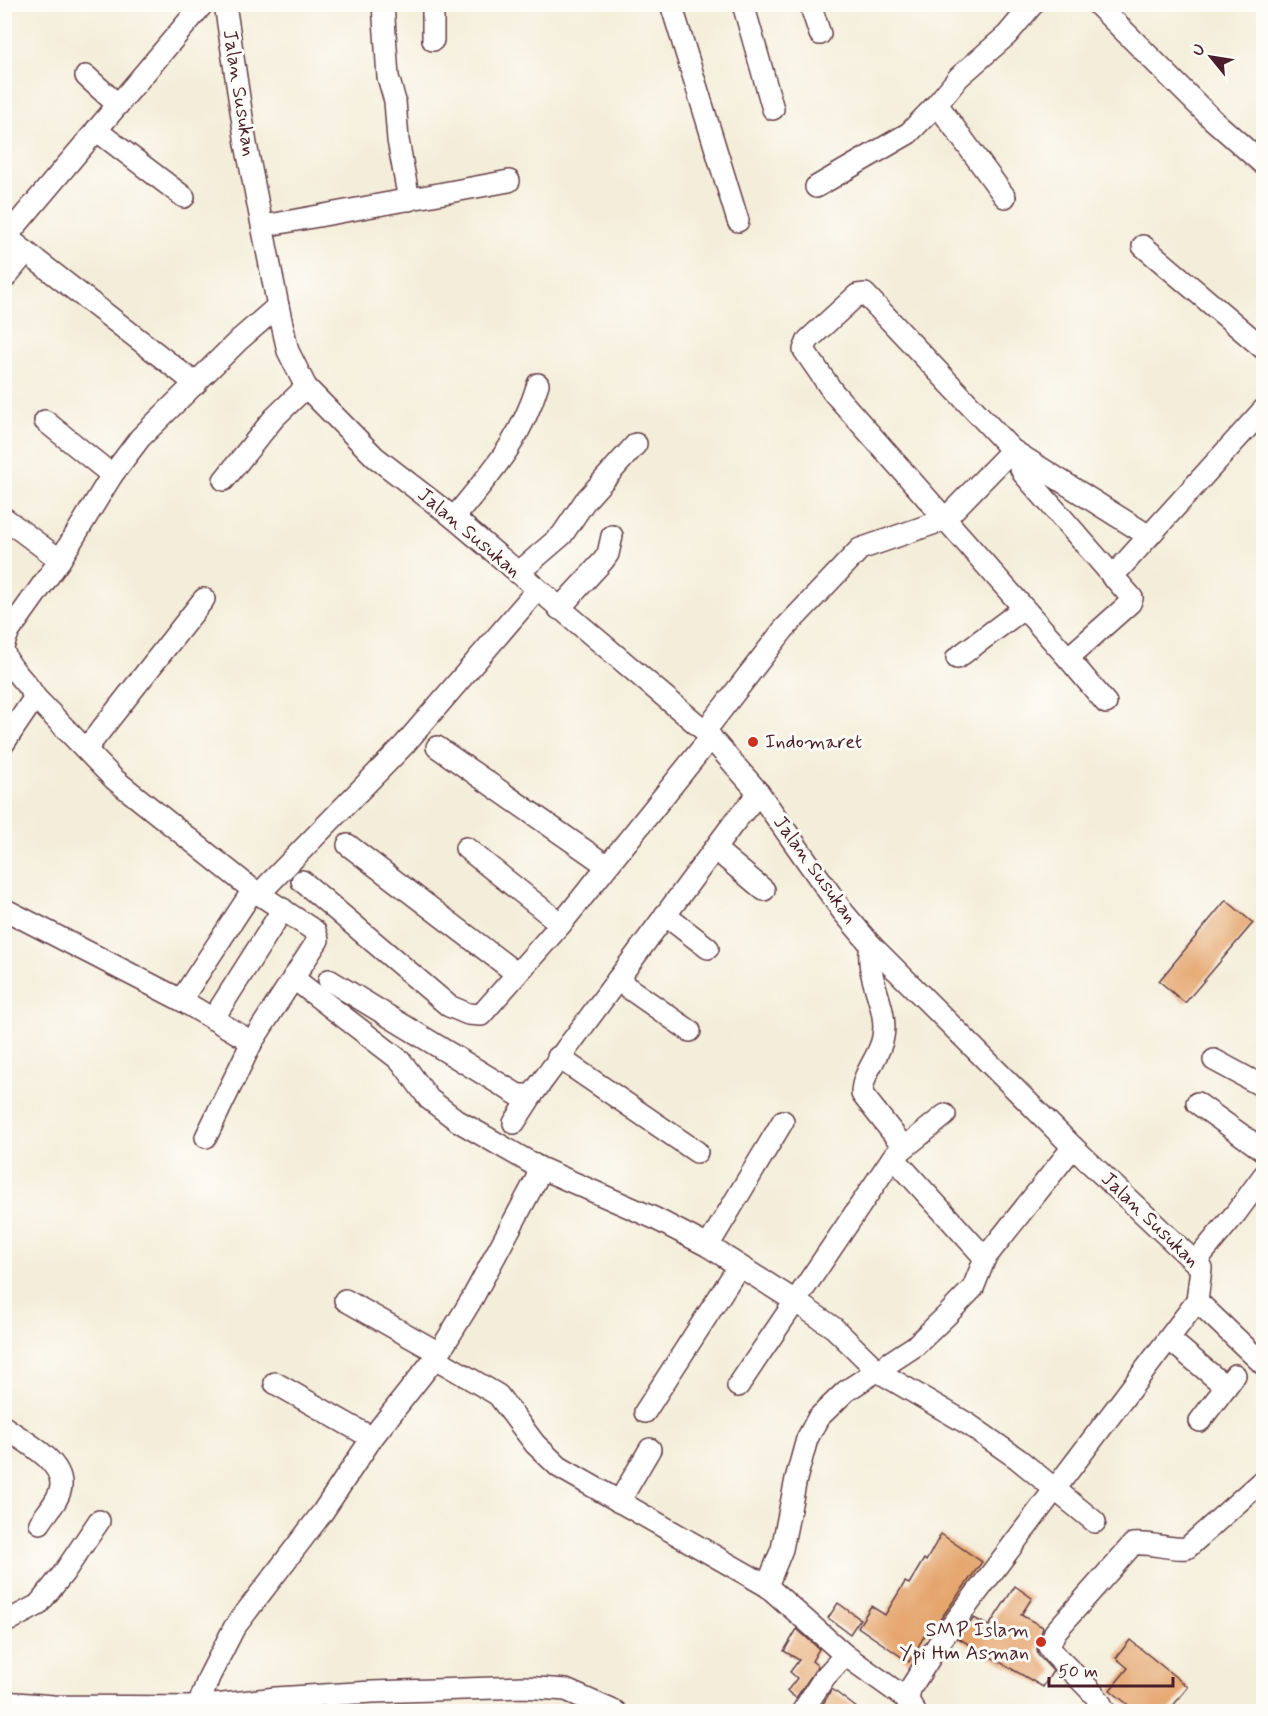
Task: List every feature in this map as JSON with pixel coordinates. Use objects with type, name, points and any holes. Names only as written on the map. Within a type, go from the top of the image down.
[{"type":"street","points":[[196,384],[6,236],[203,4]]},
{"type":"street","name":"Jalan Susukan","points":[[225,4],[246,144],[288,351],[306,387],[375,457],[454,518],[708,734],[759,793],[843,912],[871,945],[1073,1147],[1196,1261],[1202,1276],[1197,1300],[941,1640],[910,1689],[912,1706]]},
{"type":"street","points":[[383,4],[388,78],[395,101],[398,140],[409,200]]},
{"type":"street","points":[[433,4],[433,40]]},
{"type":"street","points":[[671,4],[738,221]]},
{"type":"street","points":[[743,4],[773,109]]},
{"type":"street","points":[[810,4],[820,34]]},
{"type":"street","points":[[816,187],[909,133],[938,104],[959,77],[1007,35],[1033,4]]},
{"type":"street","points":[[1097,4],[1204,111],[1263,165]]},
{"type":"street","points":[[86,76],[118,105]]},
{"type":"street","points":[[938,104],[1005,197]]},
{"type":"street","points":[[96,130],[184,197]]},
{"type":"street","points":[[264,226],[509,181]]},
{"type":"street","points":[[1143,246],[1263,349]]},
{"type":"street","points":[[4,279],[27,252]]},
{"type":"street","points":[[1106,703],[833,392],[804,350],[808,340],[857,295],[865,294],[1012,450],[1149,536]]},
{"type":"street","points":[[4,644],[8,633],[60,560],[112,475],[141,438],[239,340],[279,306]]},
{"type":"street","points":[[454,518],[509,450],[528,416],[538,384]]},
{"type":"street","points":[[224,480],[274,418],[306,387]]},
{"type":"street","points":[[1112,577],[1263,409]]},
{"type":"street","points":[[45,421],[112,475]]},
{"type":"street","points":[[518,573],[562,535],[585,501],[636,444]]},
{"type":"street","points":[[302,881],[449,1006],[468,1014],[481,1015],[561,924],[708,734],[784,629],[860,549],[944,520],[1012,450]]},
{"type":"street","points":[[1012,450],[1023,473],[1132,601],[1068,658]]},
{"type":"street","points":[[4,518],[60,560]]},
{"type":"street","points":[[559,609],[603,561],[612,536]]},
{"type":"street","points":[[181,1000],[256,892],[404,745],[537,590]]},
{"type":"street","points":[[87,749],[204,599]]},
{"type":"street","points":[[957,658],[1023,609]]},
{"type":"street","points":[[4,652],[6,660],[28,684],[35,696],[114,779],[256,892],[318,936],[252,1042],[206,1137]]},
{"type":"street","points":[[4,743],[35,696]]},
{"type":"street","points":[[437,747],[606,866]]},
{"type":"street","points":[[514,1123],[558,1057],[759,793]]},
{"type":"street","points":[[348,844],[516,973]]},
{"type":"street","points":[[466,848],[561,924]]},
{"type":"street","points":[[715,849],[764,890]]},
{"type":"street","points":[[4,909],[181,1000],[252,1042]]},
{"type":"street","points":[[213,1019],[283,909]]},
{"type":"street","points":[[665,915],[708,948]]},
{"type":"street","points":[[871,945],[868,966],[881,1016],[883,1037],[865,1078],[862,1094],[898,1151],[985,1258]]},
{"type":"street","points":[[293,978],[401,1061],[429,1100],[458,1120],[538,1167],[654,1218],[708,1246],[834,1328],[879,1372],[968,1424],[1095,1522]]},
{"type":"street","points":[[329,980],[518,1095],[532,1095]]},
{"type":"street","points":[[617,980],[690,1031]]},
{"type":"street","points":[[558,1057],[697,1152]]},
{"type":"street","points":[[1214,1060],[1263,1087]]},
{"type":"street","points":[[1197,1103],[1263,1151]]},
{"type":"street","points":[[738,1386],[898,1151],[945,1115]]},
{"type":"street","points":[[708,1246],[783,1121]]},
{"type":"street","points":[[767,1586],[782,1549],[796,1479],[807,1439],[818,1418],[846,1391],[879,1372],[915,1346],[948,1315],[973,1288],[985,1258],[1073,1147]]},
{"type":"street","points":[[196,1709],[234,1628],[322,1513],[372,1438],[437,1356],[472,1299],[531,1188],[538,1167]]},
{"type":"street","points":[[1196,1261],[1236,1213],[1263,1175]]},
{"type":"street","points":[[645,1412],[739,1266]]},
{"type":"street","points":[[345,1300],[498,1395],[535,1444],[559,1467],[767,1586],[845,1655],[912,1706]]},
{"type":"street","points":[[1197,1300],[1263,1365]]},
{"type":"street","points":[[1169,1339],[1230,1381],[1200,1421]]},
{"type":"street","points":[[275,1383],[372,1438]]},
{"type":"street","points":[[4,1427],[51,1462],[60,1477],[61,1486],[58,1495],[40,1523]]},
{"type":"street","points":[[619,1502],[650,1449]]},
{"type":"street","points":[[1104,1712],[1103,1707],[1091,1693],[1058,1660],[1050,1647],[1054,1632],[1133,1544],[1149,1542],[1178,1549],[1187,1548],[1263,1479]]},
{"type":"street","points":[[4,1623],[38,1605],[63,1574],[99,1521]]},
{"type":"street","points":[[802,1712],[824,1677],[845,1655]]},
{"type":"street","points":[[4,1702],[53,1706],[196,1709],[276,1698],[524,1687],[566,1690],[616,1712]]},
{"type":"building","points":[[1226,900],[1253,923],[1185,1003],[1159,981]]},
{"type":"building","points":[[941,1534],[982,1562],[936,1625],[932,1623],[909,1662],[858,1627],[871,1606],[885,1615],[905,1582],[909,1584],[924,1559],[926,1561]]},
{"type":"building","points":[[1015,1586],[1032,1598],[1021,1615],[1043,1627],[1037,1649],[1038,1655],[1053,1671],[1043,1687],[958,1638],[974,1618],[989,1626]]},
{"type":"building","points":[[838,1603],[860,1619],[850,1634],[828,1618]]},
{"type":"building","points":[[797,1629],[819,1649],[812,1661],[818,1666],[796,1698],[787,1691],[797,1678],[790,1672],[799,1660],[784,1651]]},
{"type":"building","points":[[1130,1640],[1188,1687],[1168,1712],[1137,1712],[1110,1690],[1128,1668],[1116,1658]]},
{"type":"building","points":[[832,1689],[862,1712],[818,1712]]},
{"type":"place","name":"Indomaret","points":[[753,742]]},
{"type":"place","name":"SMP Islam Ypi Hm Asman","points":[[1041,1642]]}]
